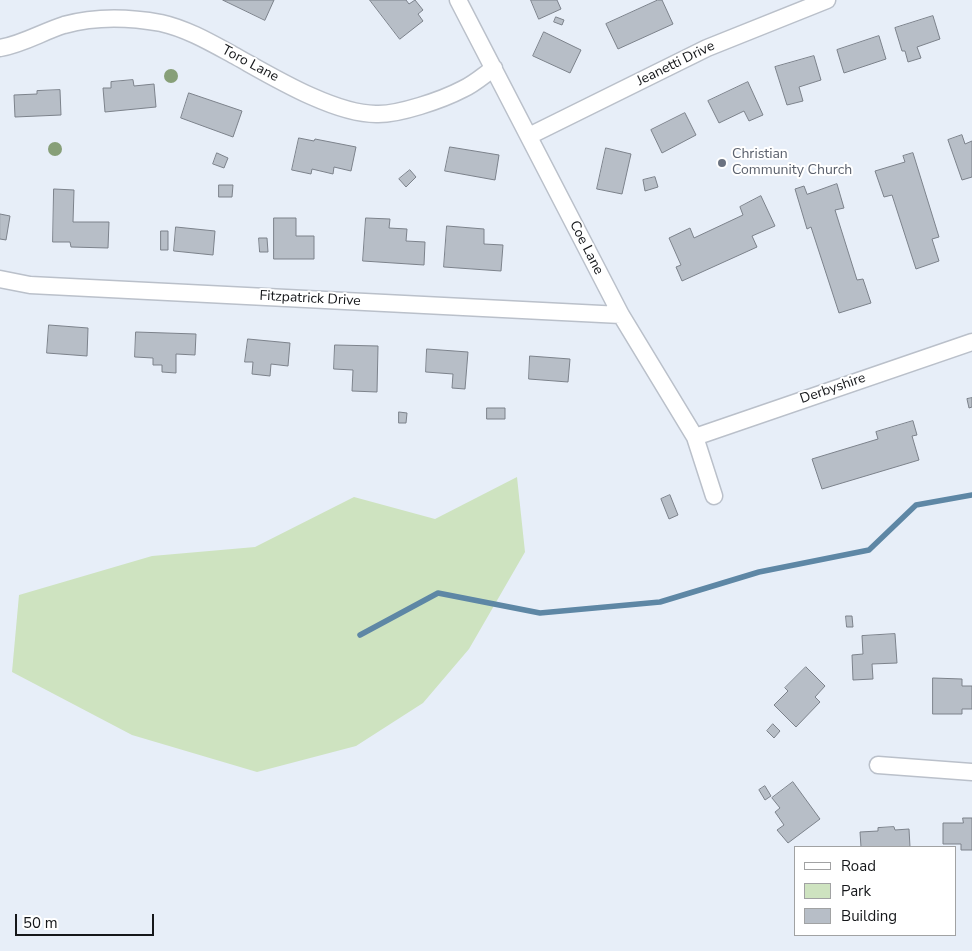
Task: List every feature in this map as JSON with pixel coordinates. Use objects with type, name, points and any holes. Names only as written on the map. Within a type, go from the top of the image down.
[{"type":"street","name":"Coe Lane","points":[[458,0],[621,315],[695,437],[714,496]]},
{"type":"street","name":"Jeanetti Drive","points":[[529,136],[706,48],[827,0]]},
{"type":"street","name":"Toro Lane","points":[[0,48],[11,46],[63,25],[93,18],[126,18],[163,24],[193,34],[309,94],[358,112],[377,114],[396,112],[464,89],[494,68]]},
{"type":"street","name":"Fitzpatrick Drive","points":[[0,279],[30,285],[621,315]]},
{"type":"street","name":"Derbyshire","points":[[695,437],[972,342]]},
{"type":"street","points":[[878,764],[972,772]]},
{"type":"green space","points":[[517,477],[525,552],[469,649],[423,703],[356,746],[257,772],[132,735],[12,672],[19,595],[152,556],[255,547],[354,497],[435,519]]},
{"type":"building","points":[[223,0],[274,0],[265,20]]},
{"type":"building","points":[[370,0],[406,0],[409,4],[415,0],[423,10],[418,14],[423,21],[400,39]]},
{"type":"building","points":[[531,0],[557,0],[561,9],[539,19]]},
{"type":"building","points":[[658,0],[662,0],[673,24],[618,49],[606,24]]},
{"type":"building","points":[[933,16],[940,39],[917,47],[921,58],[908,62],[905,51],[902,51],[895,28]]},
{"type":"building","points":[[556,17],[564,20],[562,25],[554,22]]},
{"type":"building","points":[[544,32],[581,50],[570,73],[533,56]]},
{"type":"building","points":[[879,36],[886,59],[844,73],[837,50]]},
{"type":"building","points":[[814,56],[821,80],[799,87],[803,101],[787,105],[775,67]]},
{"type":"building","points":[[133,80],[134,86],[154,84],[156,107],[105,112],[103,88],[111,88],[111,82]]},
{"type":"building","points":[[748,82],[763,115],[749,121],[744,111],[719,123],[708,101]]},
{"type":"building","points":[[60,90],[61,115],[15,117],[14,95]]},
{"type":"building","points":[[189,93],[242,111],[233,137],[181,118]]},
{"type":"building","points":[[685,113],[696,135],[662,153],[651,130]]},
{"type":"building","points":[[962,135],[965,144],[972,141],[972,177],[962,180],[948,140]]},
{"type":"building","points":[[299,138],[314,141],[315,139],[356,147],[351,171],[334,167],[333,174],[312,169],[311,174],[292,170]]},
{"type":"building","points":[[450,147],[499,155],[495,180],[445,171]]},
{"type":"building","points":[[606,148],[631,154],[622,194],[597,189]]},
{"type":"building","points":[[217,153],[228,158],[224,168],[213,164]]},
{"type":"building","points":[[913,153],[939,237],[932,239],[939,261],[916,269],[892,195],[884,197],[875,171],[905,162],[903,156]]},
{"type":"building","points":[[410,170],[416,177],[406,187],[399,179]]},
{"type":"building","points":[[655,177],[658,187],[645,191],[643,180]]},
{"type":"building","points":[[837,184],[844,208],[835,210],[857,280],[863,279],[871,303],[839,313],[811,227],[807,229],[795,189],[804,186],[807,194]]},
{"type":"building","points":[[219,185],[233,185],[232,197],[219,197]]},
{"type":"building","points":[[54,189],[74,190],[73,222],[109,222],[108,248],[71,247],[70,242],[53,242]]},
{"type":"building","points":[[761,196],[775,226],[752,236],[757,247],[682,281],[676,267],[681,265],[669,238],[690,228],[694,238],[743,215],[740,207]]},
{"type":"building","points":[[0,214],[10,216],[6,240],[0,239]]},
{"type":"building","points":[[274,218],[296,218],[296,236],[314,236],[314,259],[274,259]]},
{"type":"building","points":[[366,218],[390,219],[389,228],[407,229],[406,241],[425,242],[424,265],[363,261]]},
{"type":"building","points":[[447,226],[484,229],[484,244],[503,245],[501,271],[444,267]]},
{"type":"building","points":[[176,227],[215,231],[213,255],[174,251]]},
{"type":"building","points":[[161,231],[168,231],[168,250],[161,250]]},
{"type":"building","points":[[259,238],[267,238],[268,252],[260,252]]},
{"type":"building","points":[[49,325],[88,328],[87,356],[47,353]]},
{"type":"building","points":[[136,332],[196,334],[195,355],[176,354],[176,373],[162,372],[162,365],[153,365],[153,358],[135,357]]},
{"type":"building","points":[[248,339],[290,343],[288,366],[271,364],[270,376],[252,374],[253,362],[245,362]]},
{"type":"building","points":[[335,345],[378,346],[377,392],[352,391],[353,370],[334,369]]},
{"type":"building","points":[[427,349],[468,352],[465,389],[452,388],[453,374],[426,372]]},
{"type":"building","points":[[530,356],[570,359],[568,382],[529,379]]},
{"type":"building","points":[[972,398],[972,407],[969,408],[967,399]]},
{"type":"building","points":[[487,408],[505,408],[505,419],[487,419]]},
{"type":"building","points":[[399,412],[407,413],[406,423],[399,423]]},
{"type":"building","points":[[913,421],[917,435],[912,436],[919,460],[822,489],[812,459],[878,439],[876,432]]},
{"type":"building","points":[[670,495],[678,515],[669,519],[661,499]]},
{"type":"building","points":[[846,616],[852,616],[853,627],[847,627]]},
{"type":"building","points":[[895,634],[897,663],[872,664],[873,679],[853,680],[852,655],[863,654],[862,636]]},
{"type":"building","points":[[806,667],[825,686],[815,697],[820,702],[796,727],[774,705],[788,691],[785,688]]},
{"type":"building","points":[[933,678],[962,679],[962,686],[972,686],[972,709],[962,709],[962,714],[933,714]]},
{"type":"building","points":[[773,724],[780,731],[774,738],[767,731]]},
{"type":"building","points":[[793,782],[820,819],[788,843],[777,830],[784,825],[775,812],[780,808],[772,798]]},
{"type":"building","points":[[765,786],[771,796],[765,800],[759,790]]},
{"type":"building","points":[[963,818],[972,818],[972,850],[961,850],[961,844],[943,844],[943,823],[963,823]]},
{"type":"building","points":[[894,827],[895,830],[909,829],[910,846],[861,846],[860,832],[878,831],[878,828]]},
{"type":"waterway","points":[[360,635],[438,593],[540,613],[660,602],[759,572],[869,550],[916,505],[972,495]]},
{"type":"place","name":"Christian Community Church","points":[[722,163]]}]
